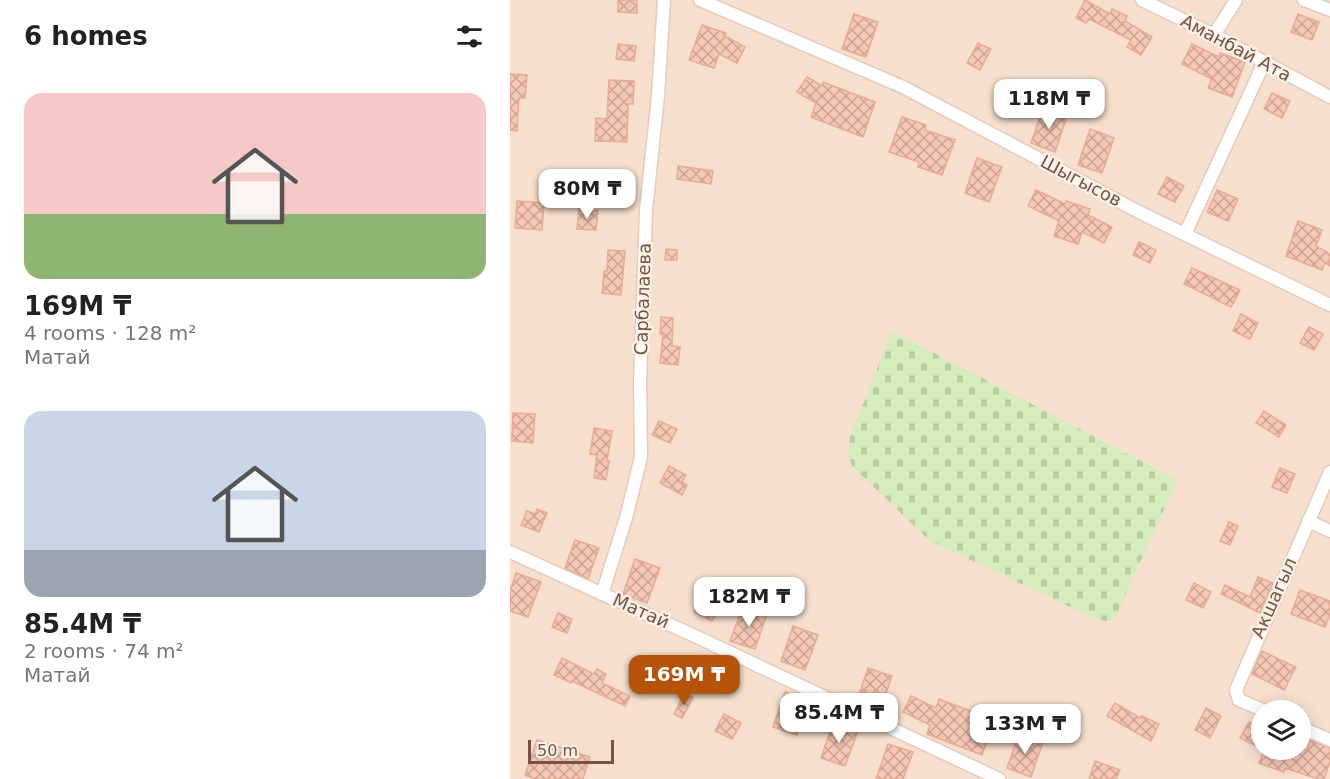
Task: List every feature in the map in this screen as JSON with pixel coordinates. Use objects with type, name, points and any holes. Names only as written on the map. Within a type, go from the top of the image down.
[{"type":"street","name":"Сарбалаева","points":[[603,594],[626,518],[641,457],[640,383],[646,210],[658,96],[664,0]]},
{"type":"street","name":"Шыгысов","points":[[700,0],[903,87],[1185,234],[1330,305]]},
{"type":"street","name":"Аманбай Ата","points":[[1142,0],[1214,35],[1330,97]]},
{"type":"street","points":[[1214,35],[1236,0]]},
{"type":"street","points":[[1304,0],[1330,10]]},
{"type":"street","points":[[1185,234],[1264,63]]},
{"type":"street","name":"Акшагыл","points":[[1251,705],[1239,700],[1236,690],[1330,472]]},
{"type":"street","points":[[1308,521],[1330,531]]},
{"type":"street","name":"Матай","points":[[510,552],[999,779]]},
{"type":"street","points":[[1311,732],[1330,740]]},
{"type":"shaded area","points":[[510,0],[1330,0],[1330,779],[510,779]]},
{"type":"green space","points":[[892,331],[1177,480],[1116,616],[1111,621],[1096,619],[930,541],[853,467],[848,457],[850,437]]},
{"type":"building","points":[[618,0],[637,0],[637,13],[618,12]]},
{"type":"building","points":[[1085,0],[1110,14],[1112,9],[1127,16],[1125,21],[1152,37],[1141,55],[1127,47],[1131,40],[1089,19],[1086,23],[1076,18]]},
{"type":"building","points":[[854,14],[878,22],[866,57],[842,49]]},
{"type":"building","points":[[1298,14],[1319,22],[1312,40],[1291,32]]},
{"type":"building","points":[[702,25],[726,33],[725,36],[745,47],[737,63],[719,54],[714,68],[689,60]]},
{"type":"building","points":[[978,43],[991,49],[980,70],[967,63]]},
{"type":"building","points":[[618,44],[636,46],[634,61],[616,59]]},
{"type":"building","points":[[1192,44],[1219,57],[1220,53],[1245,62],[1232,97],[1208,88],[1212,79],[1182,64]]},
{"type":"building","points":[[510,74],[527,75],[525,98],[519,98],[517,131],[510,130]]},
{"type":"building","points":[[807,77],[822,86],[823,82],[875,102],[863,137],[811,117],[816,103],[797,92]]},
{"type":"building","points":[[609,80],[634,81],[633,104],[628,104],[627,142],[595,141],[596,118],[607,119]]},
{"type":"building","points":[[1272,93],[1290,101],[1282,118],[1264,109]]},
{"type":"building","points":[[1043,108],[1067,116],[1055,152],[1031,143]]},
{"type":"building","points":[[902,117],[926,125],[925,130],[955,140],[942,175],[918,167],[919,162],[889,152]]},
{"type":"building","points":[[1090,129],[1114,138],[1102,173],[1078,165]]},
{"type":"building","points":[[977,158],[1002,167],[989,202],[965,193]]},
{"type":"building","points":[[678,166],[713,171],[711,184],[677,179]]},
{"type":"building","points":[[1167,177],[1184,186],[1175,202],[1158,194]]},
{"type":"building","points":[[1036,190],[1065,204],[1066,201],[1090,209],[1088,215],[1112,227],[1104,243],[1082,232],[1078,244],[1054,236],[1059,221],[1028,206]]},
{"type":"building","points":[[1217,190],[1238,199],[1228,221],[1207,212]]},
{"type":"building","points":[[517,201],[544,203],[542,230],[515,228]]},
{"type":"building","points":[[579,209],[598,211],[596,230],[577,229]]},
{"type":"building","points":[[1298,221],[1322,230],[1316,246],[1330,254],[1330,266],[1325,263],[1322,270],[1286,256]]},
{"type":"building","points":[[1139,242],[1156,250],[1150,263],[1133,255]]},
{"type":"building","points":[[666,249],[677,250],[677,260],[665,260]]},
{"type":"building","points":[[608,250],[625,251],[621,295],[602,293],[604,271],[607,271]]},
{"type":"building","points":[[1192,268],[1240,290],[1231,307],[1184,284]]},
{"type":"building","points":[[1241,314],[1258,323],[1250,339],[1233,331]]},
{"type":"building","points":[[661,317],[673,318],[672,346],[680,347],[678,365],[660,363],[663,334],[660,334]]},
{"type":"building","points":[[1309,327],[1323,334],[1314,350],[1300,343]]},
{"type":"building","points":[[1264,411],[1286,425],[1279,437],[1256,423]]},
{"type":"building","points":[[513,413],[535,414],[533,443],[512,441]]},
{"type":"building","points":[[659,421],[677,429],[670,443],[652,435]]},
{"type":"building","points":[[594,428],[612,431],[606,480],[594,478],[597,455],[590,454]]},
{"type":"building","points":[[669,466],[686,475],[682,482],[687,485],[682,495],[660,483]]},
{"type":"building","points":[[1280,468],[1295,474],[1287,493],[1272,487]]},
{"type":"building","points":[[537,509],[547,513],[539,532],[521,525],[527,511],[535,514]]},
{"type":"building","points":[[1229,522],[1238,526],[1230,545],[1220,541]]},
{"type":"building","points":[[575,540],[599,548],[588,579],[565,568]]},
{"type":"building","points":[[635,559],[660,568],[647,603],[623,594]]},
{"type":"building","points":[[516,573],[541,582],[528,617],[510,611],[510,591]]},
{"type":"building","points":[[1258,577],[1273,583],[1260,613],[1221,594],[1225,585],[1250,597]]},
{"type":"building","points":[[1194,583],[1211,592],[1203,608],[1186,600]]},
{"type":"building","points":[[708,585],[726,594],[712,621],[694,612]]},
{"type":"building","points":[[1300,590],[1330,601],[1330,615],[1325,627],[1291,614]]},
{"type":"building","points":[[743,606],[767,614],[755,649],[730,641]]},
{"type":"building","points":[[558,613],[572,619],[567,633],[552,627]]},
{"type":"building","points":[[793,626],[818,635],[805,670],[781,661]]},
{"type":"building","points":[[1262,651],[1296,667],[1284,690],[1252,674]]},
{"type":"building","points":[[562,658],[594,674],[597,669],[606,674],[602,683],[630,696],[625,706],[554,675]]},
{"type":"building","points":[[868,668],[892,676],[880,711],[856,703]]},
{"type":"building","points":[[785,692],[809,700],[797,735],[773,727]]},
{"type":"building","points":[[685,693],[693,697],[682,718],[674,714]]},
{"type":"building","points":[[911,696],[936,708],[939,699],[994,720],[982,755],[927,734],[930,725],[903,712]]},
{"type":"building","points":[[1115,703],[1140,718],[1142,716],[1159,724],[1151,741],[1107,716]]},
{"type":"building","points":[[1206,708],[1221,716],[1210,738],[1195,730]]},
{"type":"building","points":[[724,714],[741,723],[732,739],[715,731]]},
{"type":"building","points":[[1249,722],[1251,723],[1251,744],[1240,738]]},
{"type":"building","points":[[833,723],[858,731],[845,766],[821,758]]},
{"type":"building","points":[[1019,733],[1043,742],[1031,777],[1007,768]]},
{"type":"building","points":[[537,740],[590,757],[583,779],[535,779],[525,775]]},
{"type":"building","points":[[1311,740],[1330,748],[1330,762],[1324,779],[1285,768],[1284,772],[1259,763],[1260,760],[1311,760]]},
{"type":"building","points":[[888,744],[913,752],[903,779],[876,779]]},
{"type":"building","points":[[1095,761],[1120,770],[1116,779],[1089,779]]}]
